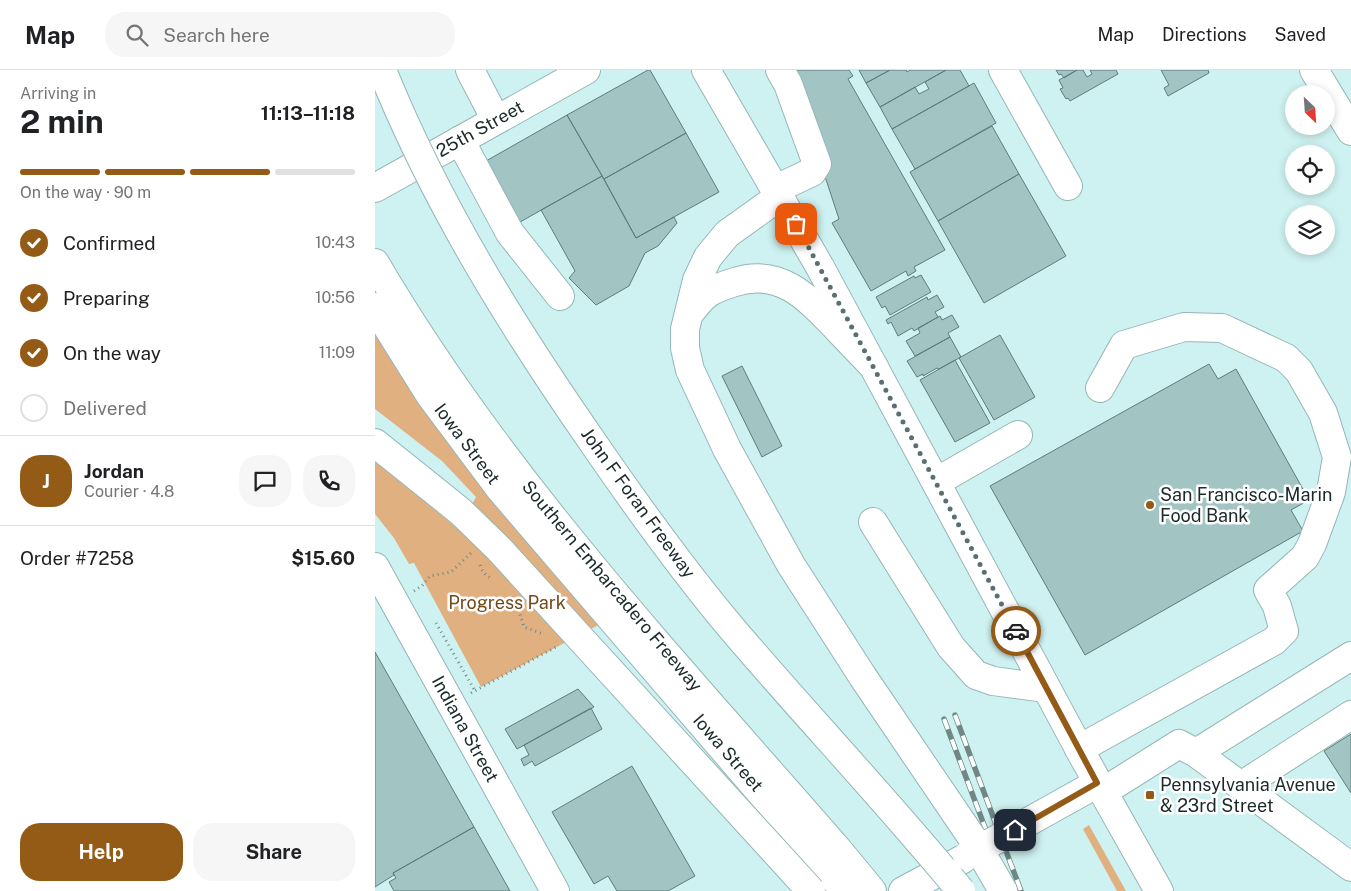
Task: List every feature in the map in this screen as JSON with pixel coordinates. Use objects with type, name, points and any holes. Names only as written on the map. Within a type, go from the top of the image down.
[{"type":"main road","name":"John F Foran Freeway","points":[[382,70],[426,168],[462,238],[517,330],[616,476],[733,630],[908,827],[961,891]]},
{"type":"main road","points":[[471,70],[497,120]]},
{"type":"main road","name":"25th Street","points":[[375,188],[586,70]]},
{"type":"main road","points":[[706,70],[778,193],[874,366],[1100,788],[1159,891]]},
{"type":"main road","points":[[780,70],[788,84],[817,164],[812,172],[778,193],[727,234],[708,257],[697,280],[685,329],[685,348],[690,370],[727,449],[791,564],[863,677],[975,842],[1003,891]]},
{"type":"main road","points":[[1003,70],[1068,186]]},
{"type":"main road","points":[[1314,70],[1351,131]]},
{"type":"main road","points":[[460,140],[510,233],[560,296]]},
{"type":"main road","name":"Southern Embarcadero Freeway","points":[[375,263],[439,365],[481,426],[543,507],[597,573],[872,891]]},
{"type":"main road","points":[[689,314],[704,294],[721,286],[741,280],[763,278],[782,282],[800,292],[815,305],[874,366]]},
{"type":"main road","name":"Iowa Street","points":[[375,307],[430,395],[501,490],[845,891]]},
{"type":"main road","points":[[1079,749],[1274,641],[1284,631],[1277,606],[1268,590],[1305,557],[1312,544],[1331,492],[1337,457],[1323,413],[1299,371],[1286,358],[1222,328],[1184,327],[1124,345],[1101,388]]},
{"type":"main road","points":[[936,482],[1018,435]]},
{"type":"main road","points":[[375,443],[461,512],[499,549],[811,891]]},
{"type":"main road","points":[[873,522],[951,647],[976,675],[993,681],[1046,688]]},
{"type":"main road","name":"Indiana Street","points":[[375,567],[406,597],[451,705],[555,891]]},
{"type":"main road","points":[[1197,753],[1351,656]]},
{"type":"main road","points":[[1241,786],[1351,715]]},
{"type":"main road","points":[[903,891],[1047,812],[1100,788],[1179,744],[1197,753],[1351,867]]},
{"type":"path","points":[[406,597],[431,576],[451,572],[473,551]]},
{"type":"path","points":[[406,597],[421,598]]},
{"type":"path","points":[[431,615],[475,692]]},
{"type":"path","points":[[524,627],[547,636]]},
{"type":"path","points":[[451,705],[563,642]]},
{"type":"green space","name":"Progress Park","points":[[375,311],[604,622],[481,687],[414,563],[409,564],[394,538],[375,514],[375,460],[458,529],[476,497],[442,461],[375,409]]},
{"type":"green space","points":[[1089,825],[1126,891],[1117,891],[1083,829]]},
{"type":"building","points":[[650,70],[686,133],[604,179],[567,115]]},
{"type":"building","points":[[790,70],[849,70],[853,76],[848,79],[945,250],[914,267],[916,271],[908,276],[906,271],[871,291],[832,223],[839,219]]},
{"type":"building","points":[[859,70],[890,70],[866,83]]},
{"type":"building","points":[[890,70],[906,70],[907,72],[910,70],[946,70],[880,107],[866,83]]},
{"type":"building","points":[[946,70],[960,70],[969,86],[892,129],[880,107],[915,87],[919,94],[929,89],[925,82]]},
{"type":"building","points":[[1056,70],[1077,70],[1064,78]]},
{"type":"building","points":[[1077,70],[1083,70],[1087,77],[1092,74],[1090,70],[1116,70],[1118,74],[1070,101],[1068,98],[1066,99],[1060,89],[1063,88],[1059,80]]},
{"type":"building","points":[[1161,70],[1208,70],[1209,73],[1168,96],[1164,88],[1169,85]]},
{"type":"building","points":[[974,83],[996,123],[915,169],[892,129]]},
{"type":"building","points":[[567,115],[602,176],[520,222],[486,161]]},
{"type":"building","points":[[992,126],[1019,174],[938,221],[910,172]]},
{"type":"building","points":[[686,133],[719,192],[636,238],[604,179]]},
{"type":"building","points":[[1019,174],[1066,256],[984,303],[938,221]]},
{"type":"building","points":[[602,176],[636,238],[674,217],[677,223],[658,246],[645,253],[629,286],[596,305],[569,278],[575,271],[541,210]]},
{"type":"building","points":[[921,275],[931,292],[890,315],[885,306],[882,308],[876,297],[914,276],[915,278]]},
{"type":"building","points":[[937,295],[944,307],[935,312],[938,317],[914,331],[912,328],[898,336],[891,322],[888,324],[886,320],[927,297],[928,300]]},
{"type":"building","points":[[952,315],[959,327],[948,333],[950,337],[915,356],[906,341],[920,333],[918,328],[940,316],[942,320]]},
{"type":"building","points":[[1000,335],[1035,397],[994,420],[959,358]]},
{"type":"building","points":[[950,337],[961,357],[939,369],[937,368],[923,376],[923,374],[917,377],[907,361]]},
{"type":"building","points":[[955,360],[990,423],[955,442],[920,380]]},
{"type":"building","name":"San Francisco-Marin Food Bank","points":[[1209,364],[1218,379],[1236,369],[1309,500],[1291,510],[1303,531],[1085,655],[990,486]]},
{"type":"building","points":[[742,366],[782,446],[762,457],[722,376]]},
{"type":"building","points":[[375,652],[474,827],[393,873],[394,875],[375,887]]},
{"type":"building","points":[[578,689],[594,707],[517,749],[505,729]]},
{"type":"building","points":[[591,708],[602,729],[535,766],[532,761],[524,766],[521,759],[529,755],[524,745]]},
{"type":"building","points":[[1351,734],[1351,793],[1324,751]]},
{"type":"building","points":[[632,766],[695,876],[668,891],[617,891],[608,876],[594,884],[552,812]]},
{"type":"building","points":[[474,827],[510,891],[394,891],[389,882],[396,878],[393,873]]},
{"type":"railway","points":[[955,715],[1021,891]]},
{"type":"railway","points":[[944,719],[1009,891]]},
{"type":"way so far","points":[[796,224],[1016,631]]},
{"type":"place","name":"San Francisco-Marin Food Bank","points":[[1150,505]]},
{"type":"place","name":"Pennsylvania Avenue & 23rd Street","points":[[1150,795]]},
{"type":"route","points":[[1015,830],[1097,783],[1016,631]]}]
